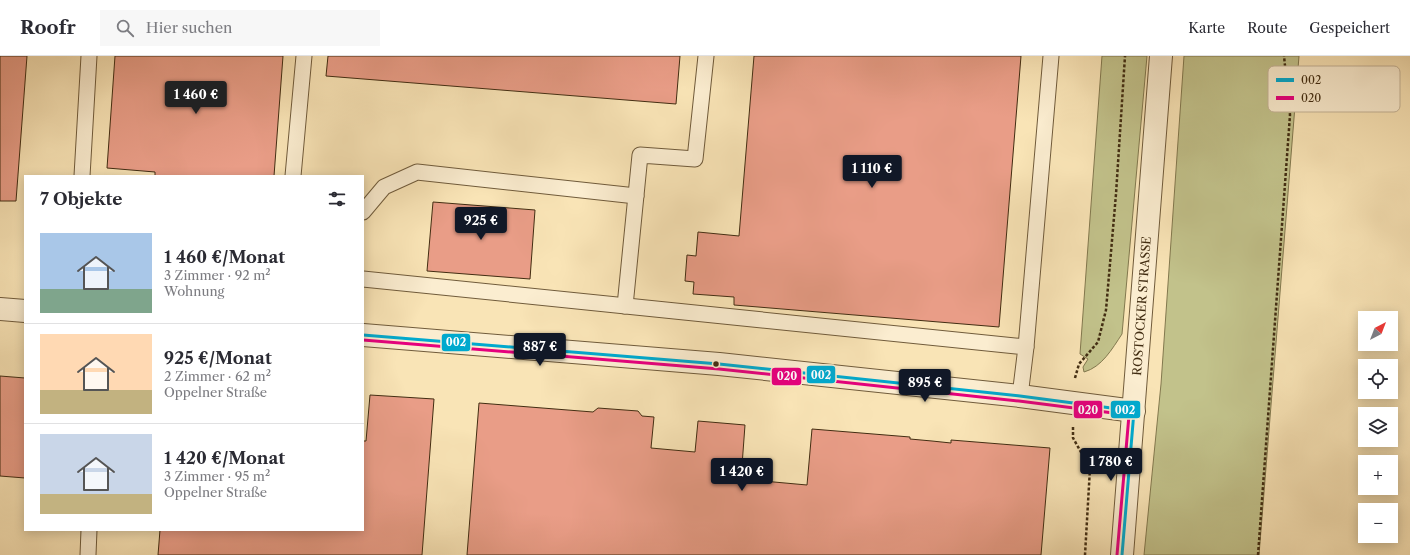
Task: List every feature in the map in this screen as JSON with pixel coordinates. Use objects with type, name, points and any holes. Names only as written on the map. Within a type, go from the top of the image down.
[{"type":"street","name":"ROSTOCKER STRASSE","points":[[1122,555],[1161,56]]},
{"type":"street","points":[[0,309],[24,311]]},
{"type":"street","points":[[364,335],[719,364],[1020,396],[1134,411]]},
{"type":"lane","points":[[82,175],[89,56]]},
{"type":"lane","points":[[293,175],[304,56]]},
{"type":"lane","points":[[625,306],[640,155],[695,159],[706,56]]},
{"type":"lane","points":[[1020,396],[1026,347],[1051,56]]},
{"type":"lane","points":[[364,211],[384,187],[417,172],[636,196]]},
{"type":"lane","points":[[364,279],[1026,347]]},
{"type":"lane","points":[[88,555],[89,531]]},
{"type":"path","points":[[1085,555],[1090,468],[1073,438],[1073,384],[1079,364],[1098,342],[1106,310],[1116,194],[1125,56]]},
{"type":"path","points":[[1284,56],[1285,66]]},
{"type":"path","points":[[1258,555],[1290,112]]},
{"type":"green space","points":[[1102,56],[1147,56],[1122,334],[1101,362],[1090,370],[1084,372],[1083,367],[1088,359],[1080,354]]},
{"type":"green space","points":[[1184,56],[1299,56],[1298,66],[1268,66],[1268,112],[1295,112],[1259,555],[1144,555],[1161,384]]},
{"type":"building","points":[[0,56],[27,56],[16,201],[0,201]]},
{"type":"building","points":[[115,56],[283,56],[274,175],[155,175],[155,172],[107,168]]},
{"type":"building","points":[[328,56],[680,56],[676,104],[326,76]]},
{"type":"building","points":[[754,56],[1021,56],[999,327],[734,305],[734,297],[693,294],[694,282],[685,281],[687,255],[696,256],[698,232],[739,236]]},
{"type":"building","points":[[433,202],[535,210],[530,279],[427,271]]},
{"type":"building","points":[[0,376],[24,378],[24,478],[0,476]]},
{"type":"building","points":[[370,395],[434,399],[422,555],[158,555],[160,531],[364,531],[364,441],[366,441]]},
{"type":"building","points":[[479,403],[593,412],[598,408],[638,411],[642,416],[654,417],[651,448],[695,452],[698,421],[745,425],[741,479],[807,485],[812,429],[910,437],[910,439],[951,443],[951,440],[1050,448],[1041,555],[467,555]]},
{"type":"transit line","name":"002","points":[[364,335],[719,364],[1020,396],[1134,411],[1122,555]]},
{"type":"transit line","name":"020","points":[[364,340],[719,369],[1019,401],[1129,415],[1117,555]]}]
